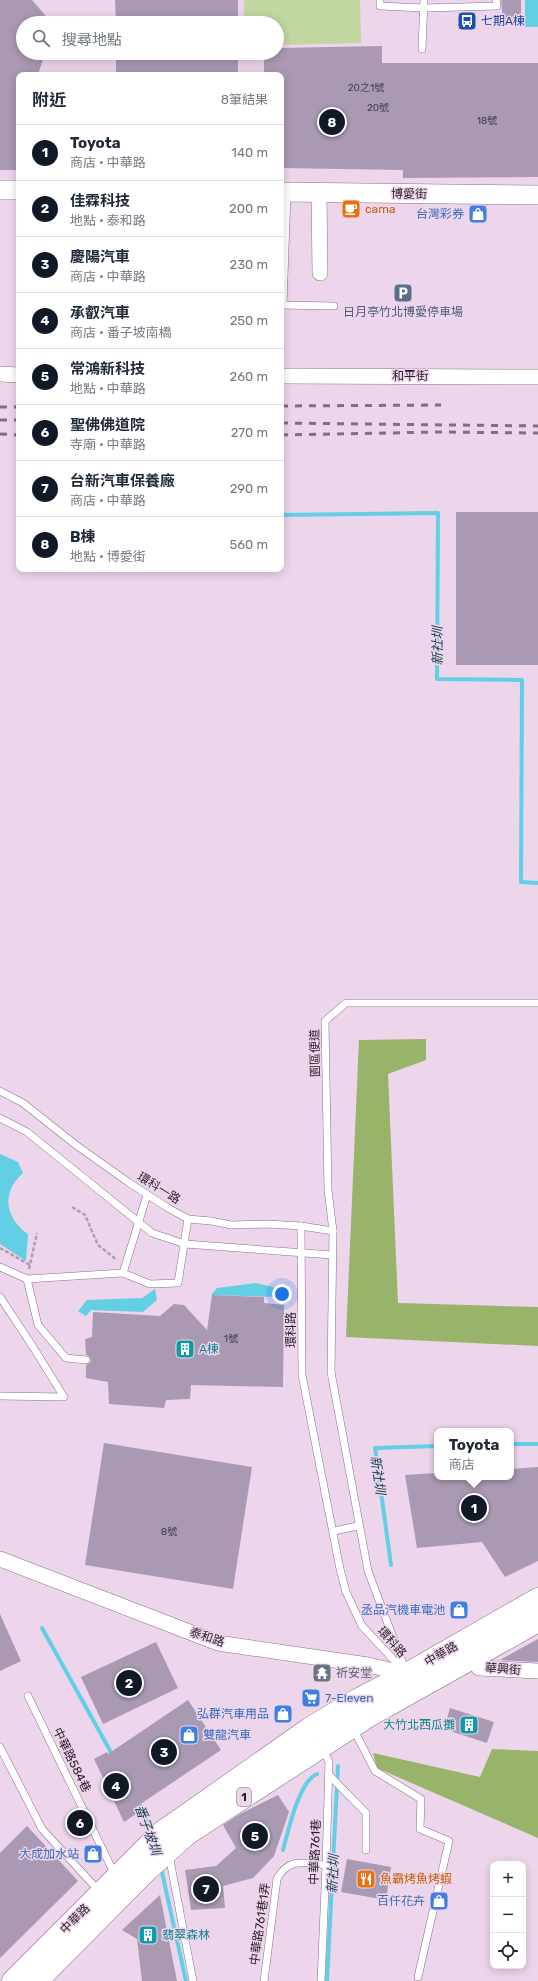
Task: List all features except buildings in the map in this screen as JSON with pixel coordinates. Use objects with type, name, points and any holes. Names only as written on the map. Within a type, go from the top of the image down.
[{"type":"main road","name":"中華路","points":[[348,1718],[412,1682],[538,1599]]},
{"type":"main road","name":"中華路","points":[[412,1682],[472,1657],[538,1621]]},
{"type":"main road","name":"1","points":[[142,1864],[165,1841],[315,1738],[348,1718]]},
{"type":"main road","name":"中華路","points":[[13,1981],[116,1877],[142,1864]]},
{"type":"main road","name":"中華路","points":[[37,1981],[142,1864]]},
{"type":"street","points":[[0,190],[16,190]]},
{"type":"street","name":"博愛街","points":[[284,192],[538,195]]},
{"type":"street","points":[[319,193],[320,273]]},
{"type":"street","points":[[0,374],[16,375]]},
{"type":"street","name":"和平街","points":[[284,376],[538,377]]},
{"type":"street","name":"泰和路","points":[[0,1559],[218,1643],[368,1665],[412,1682]]},
{"type":"street","name":"華興街","points":[[472,1657],[479,1668],[538,1671]]},
{"type":"lane","points":[[380,0],[380,6],[424,8],[496,6],[496,0]]},
{"type":"lane","points":[[422,49],[424,0]]},
{"type":"lane","points":[[284,305],[334,306]]},
{"type":"lane","name":"園區便道","points":[[333,1231],[328,1190],[325,1021],[346,1003],[538,1003]]},
{"type":"lane","name":"環科一路","points":[[0,1091],[23,1103],[76,1145],[147,1195],[188,1219],[231,1225],[268,1224],[301,1226],[333,1231]]},
{"type":"lane","points":[[0,1118],[27,1132],[152,1233],[185,1244],[332,1255]]},
{"type":"lane","points":[[123,1273],[147,1195]]},
{"type":"lane","points":[[0,1267],[27,1279],[123,1273],[150,1284],[178,1283],[188,1219]]},
{"type":"lane","name":"環科路","points":[[301,1226],[302,1375],[346,1592],[362,1626],[412,1682]]},
{"type":"lane","name":"環科路","points":[[333,1231],[331,1372],[358,1526],[368,1571],[412,1682]]},
{"type":"lane","points":[[27,1279],[38,1325],[66,1358],[86,1360]]},
{"type":"lane","points":[[0,1297],[64,1397],[0,1396]]},
{"type":"lane","points":[[334,1531],[358,1526]]},
{"type":"lane","name":"中華路584巷","points":[[28,1696],[116,1877]]},
{"type":"lane","points":[[348,1718],[375,1771],[421,1799],[420,1829],[449,1841],[418,1976]]},
{"type":"lane","name":"中華路761巷","points":[[315,1738],[329,1762],[321,1981]]},
{"type":"lane","points":[[0,1748],[42,1829],[101,1893]]},
{"type":"lane","points":[[329,1775],[366,1813],[366,1850]]},
{"type":"lane","points":[[165,1841],[193,1981]]},
{"type":"lane","name":"中華路761巷1弄","points":[[264,1981],[277,1879],[282,1869],[295,1862],[326,1865]]},
{"type":"path","points":[[72,1207],[85,1215],[98,1245],[117,1259],[123,1273]]},
{"type":"path","points":[[0,1248],[30,1264]]},
{"type":"green space","points":[[244,0],[360,0],[361,43],[284,45],[284,16],[244,16]]},
{"type":"green space","points":[[426,1039],[426,1060],[388,1074],[398,1303],[538,1307],[538,1346],[346,1337],[359,1040]]},
{"type":"green space","points":[[492,1749],[538,1751],[538,1838],[377,1768],[373,1753],[480,1777]]},
{"type":"water","points":[[525,0],[538,0],[538,27],[525,27]]},
{"type":"water","points":[[0,1154],[18,1162],[23,1173],[11,1188],[9,1205],[14,1220],[20,1228],[28,1234],[26,1261],[0,1244]]},
{"type":"water","points":[[256,1283],[273,1287],[281,1297],[211,1295],[217,1288]]},
{"type":"water","points":[[155,1289],[157,1300],[143,1312],[91,1310],[86,1316],[78,1311],[87,1300],[142,1298]]},
{"type":"waterway","name":"新社圳","points":[[284,515],[438,513],[437,679],[522,680],[521,882],[538,883]]},
{"type":"waterway","name":"新社圳","points":[[514,1444],[538,1444]]},
{"type":"waterway","name":"新社圳","points":[[391,1565],[375,1448],[434,1446]]},
{"type":"waterway","name":"番子坡圳","points":[[42,1628],[113,1756]]},
{"type":"waterway","name":"新社圳","points":[[327,1981],[338,1766]]},
{"type":"waterway","points":[[283,1850],[291,1820],[300,1796],[305,1786],[317,1774]]},
{"type":"waterway","name":"番子坡圳","points":[[137,1800],[145,1815],[151,1834]]},
{"type":"waterway","name":"番子坡圳","points":[[161,1868],[186,1981]]},
{"type":"railway","points":[[284,406],[441,405]]},
{"type":"railway","points":[[0,407],[16,407]]},
{"type":"railway","points":[[0,420],[16,420]]},
{"type":"railway","points":[[284,423],[538,426]]},
{"type":"railway","points":[[284,435],[440,432],[538,433]]},
{"type":"railway","points":[[0,434],[16,435]]},
{"type":"place","name":"七期A棟","points":[[467,21]]},
{"type":"place","name":"B棟","points":[[332,122]]},
{"type":"place","name":"cama","points":[[351,209]]},
{"type":"place","name":"台灣彩券","points":[[478,214]]},
{"type":"place","name":"日月亭竹北博愛停車場","points":[[403,293]]},
{"type":"place","name":"A棟","points":[[185,1349]]},
{"type":"place","name":"Toyota","points":[[474,1508]]},
{"type":"place","name":"丞品汽機車電池","points":[[459,1610]]},
{"type":"place","name":"祈安堂","points":[[322,1673]]},
{"type":"place","name":"佳霖科技","points":[[129,1683]]},
{"type":"place","name":"7-Eleven","points":[[311,1698]]},
{"type":"place","name":"弘群汽車用品","points":[[283,1714]]},
{"type":"place","name":"大竹北西瓜攤","points":[[469,1725]]},
{"type":"place","name":"雙龍汽車","points":[[189,1735]]},
{"type":"place","name":"慶陽汽車","points":[[164,1752]]},
{"type":"place","name":"承叡汽車","points":[[116,1786]]},
{"type":"place","name":"聖佛佛道院","points":[[80,1823]]},
{"type":"place","name":"常鴻新科技","points":[[255,1836]]},
{"type":"place","name":"大成加水站","points":[[93,1854]]},
{"type":"place","name":"魚霸烤魚烤蝦","points":[[366,1879]]},
{"type":"place","name":"台新汽車保養廠","points":[[206,1889]]},
{"type":"place","name":"百仟花卉","points":[[439,1901]]},
{"type":"place","name":"翡翠森林","points":[[148,1935]]}]
